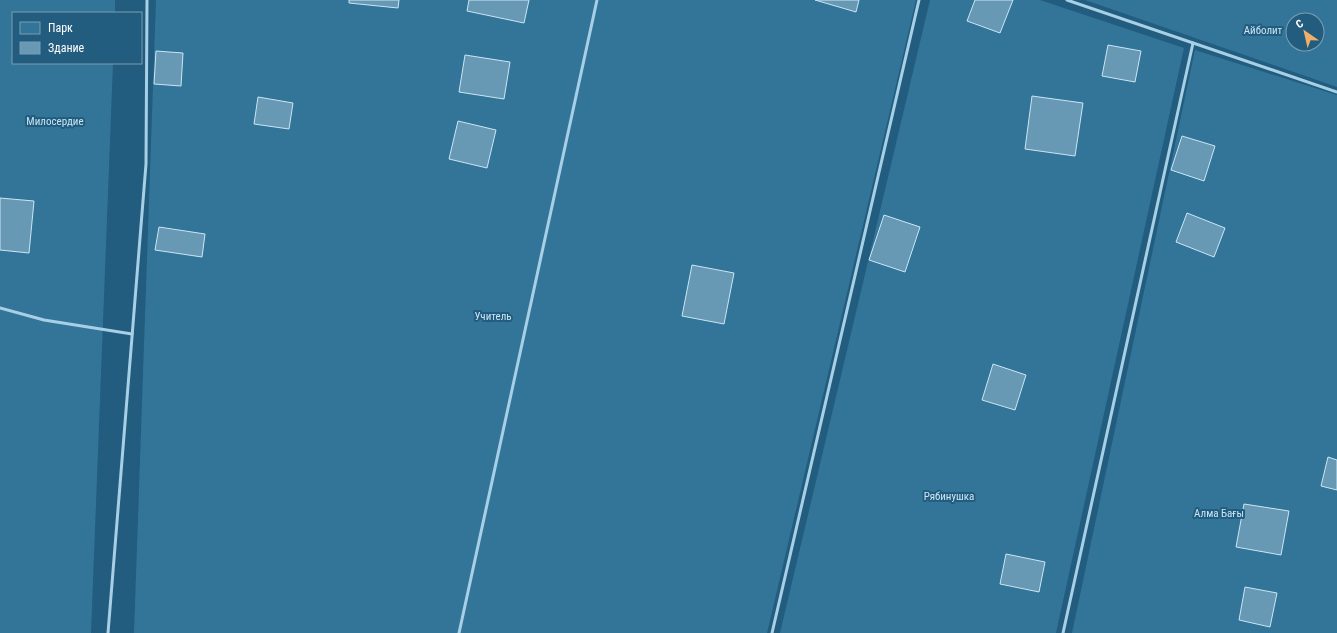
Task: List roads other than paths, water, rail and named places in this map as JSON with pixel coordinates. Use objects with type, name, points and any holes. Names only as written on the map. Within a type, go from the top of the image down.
[{"type":"lane","points":[[108,633],[146,164],[147,0]]},
{"type":"lane","points":[[459,633],[597,0]]},
{"type":"lane","points":[[772,633],[919,0]]},
{"type":"lane","points":[[1067,0],[1337,92]]},
{"type":"lane","points":[[1063,633],[1193,43]]},
{"type":"lane","points":[[0,308],[44,320],[132,334]]},
{"type":"park label","name":"Айболит","points":[[1263,30]]},
{"type":"park label","name":"Милосердие","points":[[55,121]]},
{"type":"park label","name":"Учитель","points":[[493,316]]},
{"type":"park label","name":"Рябинушка","points":[[949,496]]},
{"type":"park label","name":"Алма Бағы","points":[[1219,513]]}]
